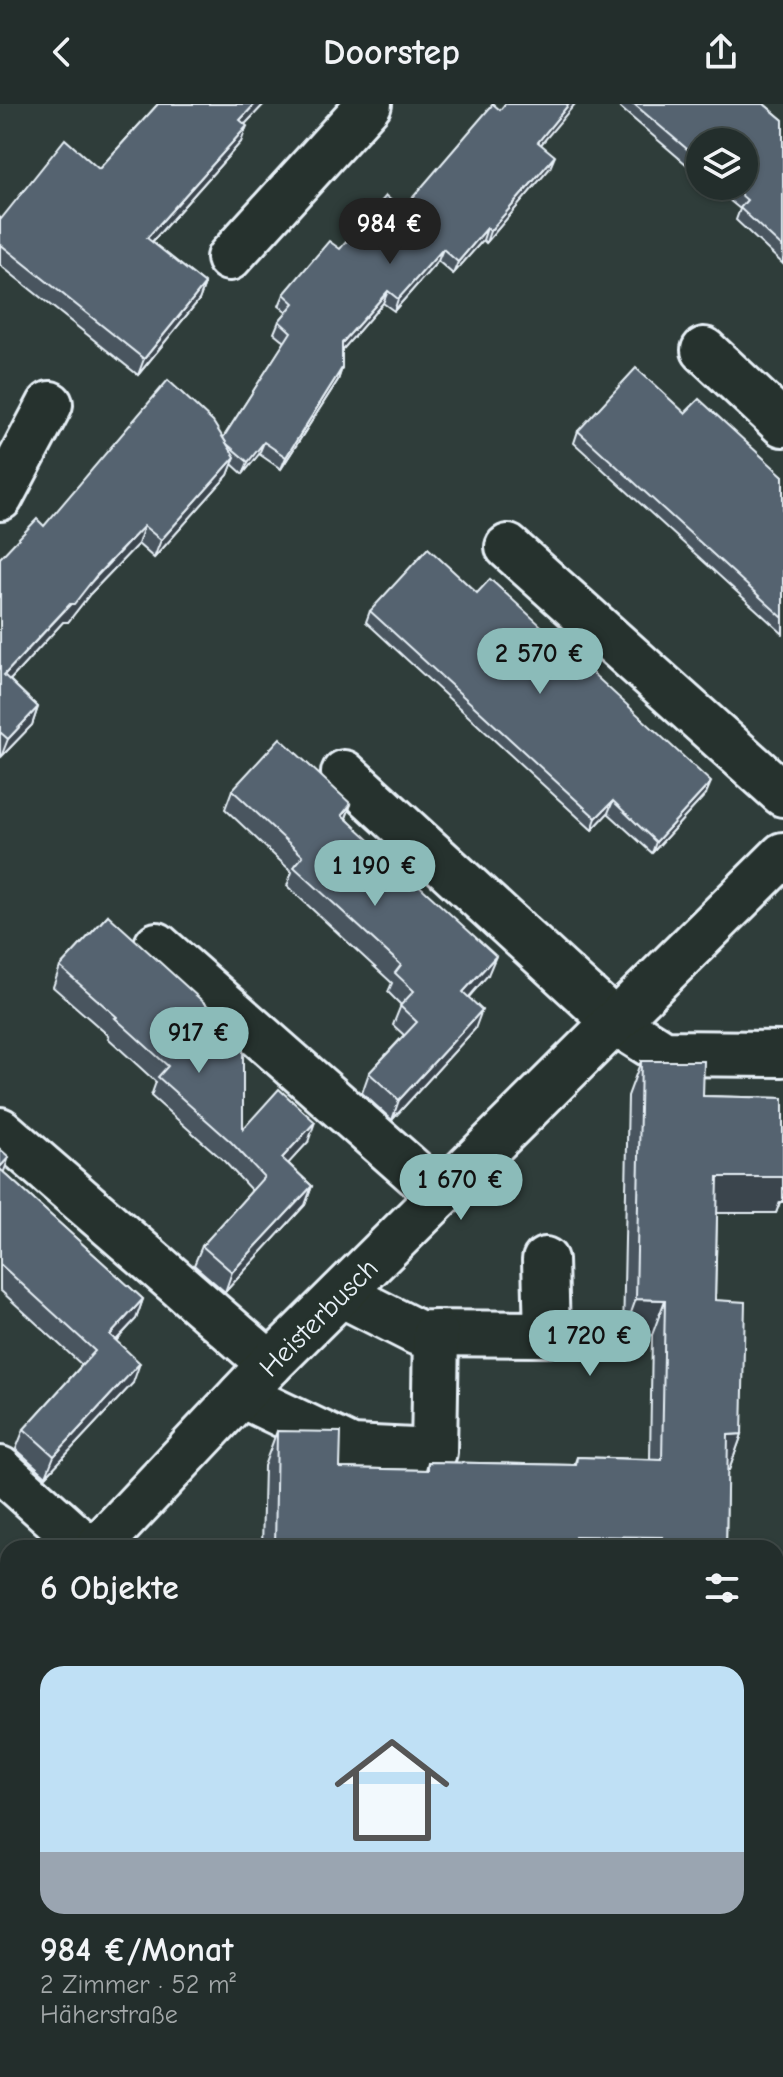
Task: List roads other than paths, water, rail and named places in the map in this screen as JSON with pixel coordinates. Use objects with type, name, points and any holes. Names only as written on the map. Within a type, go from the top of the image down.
[{"type":"street","points":[[229,258],[369,104]]},
{"type":"street","points":[[704,350],[783,424]]},
{"type":"street","points":[[0,498],[50,404]]},
{"type":"street","points":[[508,547],[783,794]]},
{"type":"street","points":[[344,773],[615,1022],[664,1053],[783,1054]]},
{"type":"street","name":"Heisterbusch","points":[[105,1540],[270,1364],[783,855]]},
{"type":"street","points":[[157,945],[440,1195]]},
{"type":"street","points":[[0,1130],[270,1364]]},
{"type":"street","points":[[341,1294],[418,1333],[547,1334],[545,1260]]},
{"type":"street","points":[[241,1395],[352,1448],[434,1452],[436,1333]]},
{"type":"street","points":[[0,1469],[79,1540]]}]
